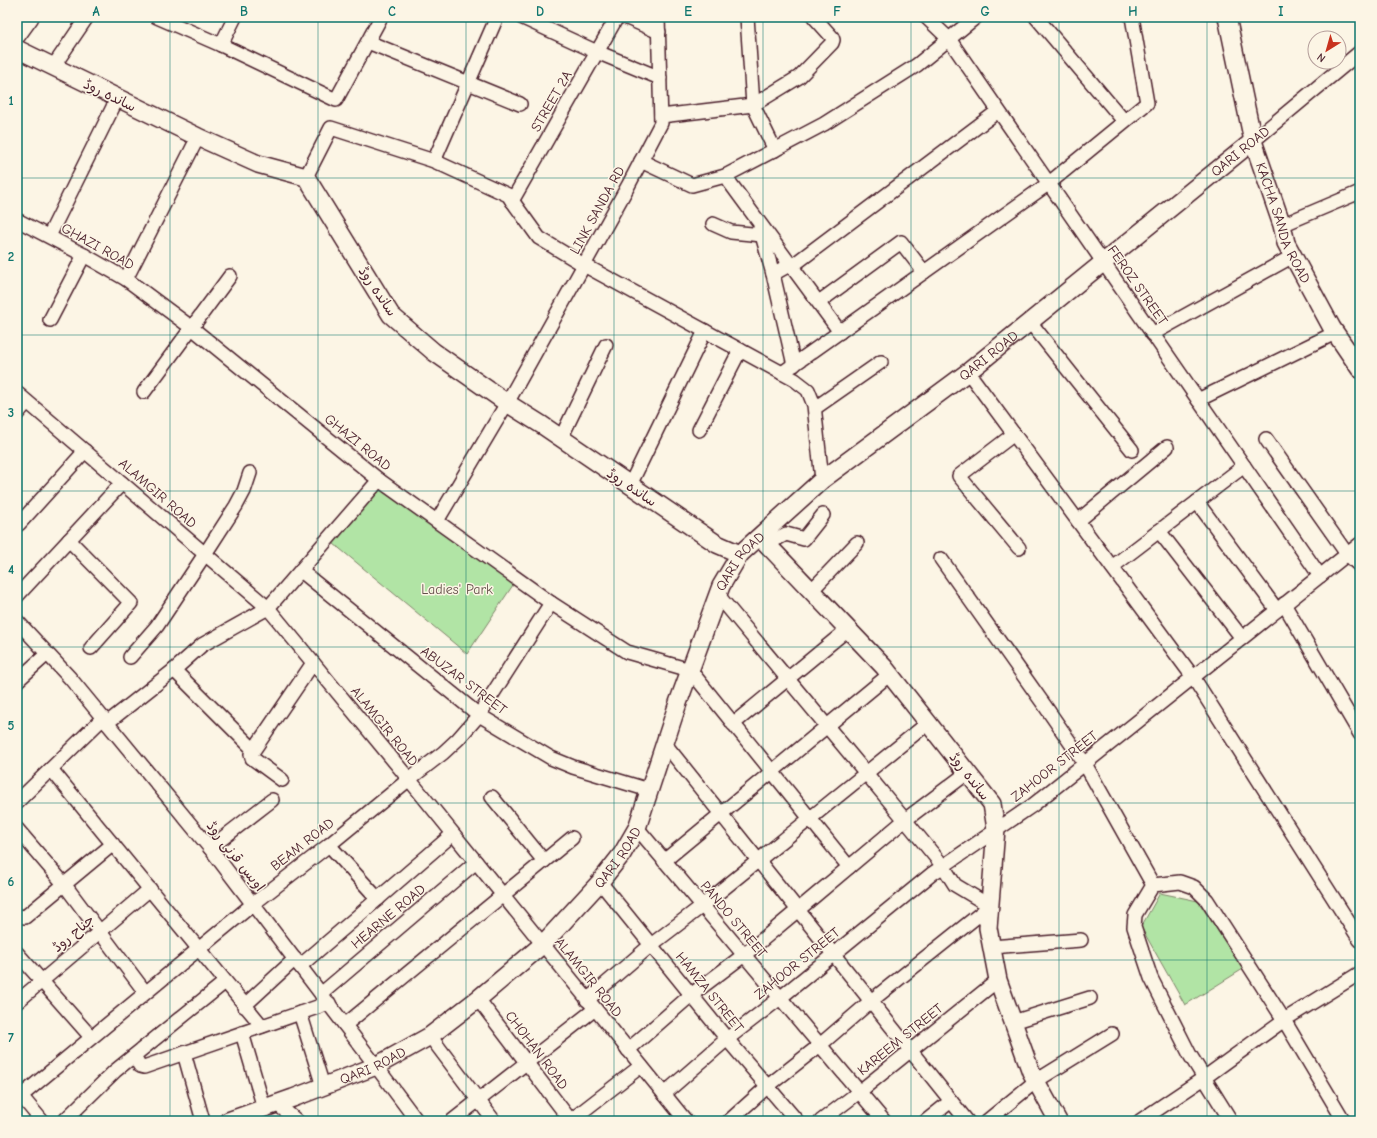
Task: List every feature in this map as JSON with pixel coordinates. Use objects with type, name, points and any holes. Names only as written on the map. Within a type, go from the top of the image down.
[{"type":"main road","points":[[17,35],[30,17]]},
{"type":"main road","name":"KACHA SANDA ROAD","points":[[1227,17],[1253,141],[1282,225],[1286,243],[1335,333],[1360,368]]},
{"type":"main road","name":"ساندہ روڈ","points":[[17,49],[198,138],[258,164],[306,177],[391,315],[434,352],[507,404],[561,438],[717,544],[740,554]]},
{"type":"main road","name":"QARI ROAD","points":[[228,1121],[376,1066],[430,1036],[478,999],[542,944],[600,882],[622,854],[637,828],[717,594],[740,554],[763,541],[822,480],[968,372],[1253,141]]},
{"type":"main road","name":"ساندہ روڈ","points":[[763,541],[890,674],[992,804],[996,829],[988,928],[998,980],[1031,1072],[1058,1121]]},
{"type":"street","points":[[53,67],[87,17]]},
{"type":"street","points":[[157,17],[221,45],[336,100],[381,17]]},
{"type":"street","points":[[221,45],[235,17]]},
{"type":"street","points":[[434,161],[498,17]]},
{"type":"street","name":"STREET 2A","points":[[512,201],[617,17]]},
{"type":"street","points":[[625,17],[659,32]]},
{"type":"street","name":"LINK SANDA RD","points":[[437,521],[507,404],[661,123],[658,17]]},
{"type":"street","points":[[747,17],[753,105],[775,150]]},
{"type":"street","points":[[661,116],[753,105],[799,77],[832,43],[833,40],[814,17]]},
{"type":"street","name":"FEROZ STREET","points":[[926,17],[948,39],[1320,576]]},
{"type":"street","points":[[641,161],[692,185],[726,176],[824,124],[917,65],[976,17]]},
{"type":"street","points":[[1036,17],[1124,121]]},
{"type":"street","points":[[782,373],[1048,184],[1146,103],[1132,17]]},
{"type":"street","points":[[525,18],[597,52],[660,78]]},
{"type":"street","points":[[368,42],[520,104]]},
{"type":"street","name":"QARI ROAD","points":[[1253,141],[1360,52]]},
{"type":"street","points":[[49,236],[117,98]]},
{"type":"street","points":[[773,274],[791,265],[998,111]]},
{"type":"street","points":[[306,177],[331,128],[434,161],[508,195],[539,238],[584,265],[795,380],[808,390],[815,408],[822,480]]},
{"type":"street","points":[[126,279],[198,138]]},
{"type":"street","points":[[726,176],[840,332]]},
{"type":"street","points":[[1282,225],[1360,192]]},
{"type":"street","name":"GHAZI ROAD","points":[[17,220],[126,279],[192,328],[379,480],[551,603],[627,652],[690,670]]},
{"type":"street","points":[[758,220],[773,274],[794,365]]},
{"type":"street","points":[[713,224],[731,232],[762,235]]},
{"type":"street","points":[[819,302],[900,242],[924,272]]},
{"type":"street","points":[[50,320],[84,255]]},
{"type":"street","points":[[1152,334],[1293,256]]},
{"type":"street","points":[[144,392],[230,276]]},
{"type":"street","points":[[1030,322],[1132,450]]},
{"type":"street","points":[[630,486],[705,331]]},
{"type":"street","points":[[1198,400],[1335,333]]},
{"type":"street","points":[[561,438],[606,345]]},
{"type":"street","points":[[699,430],[740,350]]},
{"type":"street","points":[[815,408],[881,362]]},
{"type":"street","points":[[968,372],[1193,677],[1360,940]]},
{"type":"street","name":"ALAMGIR ROAD","points":[[17,393],[268,608],[686,1121]]},
{"type":"street","points":[[17,414],[27,402]]},
{"type":"street","points":[[1014,434],[960,476],[1019,548]]},
{"type":"street","points":[[1266,439],[1347,554],[1360,566]]},
{"type":"street","points":[[1078,521],[1167,447]]},
{"type":"street","points":[[19,524],[85,451]]},
{"type":"street","points":[[1112,567],[1244,466]]},
{"type":"street","points":[[130,657],[157,626],[205,554],[236,506],[244,491],[250,473]]},
{"type":"street","points":[[17,802],[105,720],[174,670],[202,645],[268,608],[379,480]]},
{"type":"street","points":[[17,596],[122,483]]},
{"type":"street","points":[[1197,502],[1280,607],[1360,734]]},
{"type":"street","points":[[763,541],[786,534],[804,538],[823,515]]},
{"type":"street","points":[[1159,531],[1242,638]]},
{"type":"street","points":[[69,540],[131,603],[91,648]]},
{"type":"street","points":[[812,591],[857,543]]},
{"type":"street","name":"ZAHOOR STREET","points":[[664,1094],[727,1039],[943,866],[1033,805],[1360,544]]},
{"type":"street","points":[[941,560],[1085,764],[1153,885]]},
{"type":"street","name":"ABUZAR STREET","points":[[301,571],[479,715],[551,758],[573,767],[649,790]]},
{"type":"street","points":[[717,594],[943,866],[955,885],[990,906],[871,1001],[820,1045],[768,1086],[729,1121]]},
{"type":"street","name":"BEAM ROAD","points":[[19,1093],[91,1037],[253,904],[443,753],[466,732],[479,715],[551,603]]},
{"type":"street","name":"اویس قرنی روڈ","points":[[17,622],[70,678],[210,848],[417,1121]]},
{"type":"street","points":[[733,724],[848,629]]},
{"type":"street","points":[[17,681],[47,654]]},
{"type":"street","points":[[282,780],[252,758],[251,754],[313,663]]},
{"type":"street","points":[[174,670],[254,749]]},
{"type":"street","points":[[690,670],[849,867]]},
{"type":"street","points":[[664,861],[890,674]]},
{"type":"street","points":[[452,1121],[527,1063],[591,1004],[651,945],[702,906],[928,723]]},
{"type":"street","points":[[665,744],[967,1121]]},
{"type":"street","points":[[51,769],[199,948],[244,1006],[262,1026]]},
{"type":"street","points":[[628,1050],[691,995],[744,955],[905,820],[967,773]]},
{"type":"street","points":[[492,797],[544,860]]},
{"type":"street","points":[[210,848],[272,800]]},
{"type":"street","name":"PANDO STREET","points":[[637,828],[884,1121]]},
{"type":"street","points":[[17,829],[64,884],[145,992]]},
{"type":"street","points":[[244,1006],[378,899],[453,834]]},
{"type":"street","points":[[345,1025],[572,838]]},
{"type":"street","points":[[17,916],[25,917],[113,844]]},
{"type":"street","points":[[329,845],[378,899]]},
{"type":"street","name":"HEARNE ROAD","points":[[325,998],[476,862]]},
{"type":"street","name":"HAMZA STREET","points":[[600,882],[727,1039],[798,1121]]},
{"type":"street","points":[[1153,885],[1180,882],[1194,887],[1207,900],[1284,1020],[1344,1121]]},
{"type":"street","points":[[1153,885],[1135,915],[1134,927],[1151,978],[1190,1054],[1231,1121]]},
{"type":"street","name":"جناح روڈ","points":[[17,1002],[150,889]]},
{"type":"street","points":[[992,947],[1081,940]]},
{"type":"street","points":[[17,953],[91,1037]]},
{"type":"street","points":[[1140,1121],[1204,1078],[1284,1020],[1360,973]]},
{"type":"street","name":"KAREEM STREET","points":[[821,1121],[860,1092],[998,980]]},
{"type":"street","points":[[64,1121],[115,1071],[225,982]]},
{"type":"street","points":[[134,1056],[140,1066],[144,1067],[300,1013],[325,998]]},
{"type":"street","points":[[1013,1022],[1090,998]]},
{"type":"street","name":"CHOHAN ROAD","points":[[478,999],[571,1121]]},
{"type":"street","points":[[300,1013],[323,1086]]},
{"type":"street","points":[[242,1033],[270,1106],[297,1121]]},
{"type":"street","points":[[987,1121],[1036,1081],[1112,1034]]},
{"type":"street","points":[[430,1036],[494,1121]]},
{"type":"street","points":[[184,1053],[203,1121]]},
{"type":"street","points":[[571,1121],[641,1066]]},
{"type":"street","points":[[19,1093],[42,1121]]},
{"type":"street","points":[[926,1121],[951,1101]]},
{"type":"green space","name":"Ladies' Park","points":[[379,480],[517,579],[467,654],[328,539]]},
{"type":"green space","points":[[1160,893],[1198,901],[1243,969],[1185,1005],[1141,927]]}]
